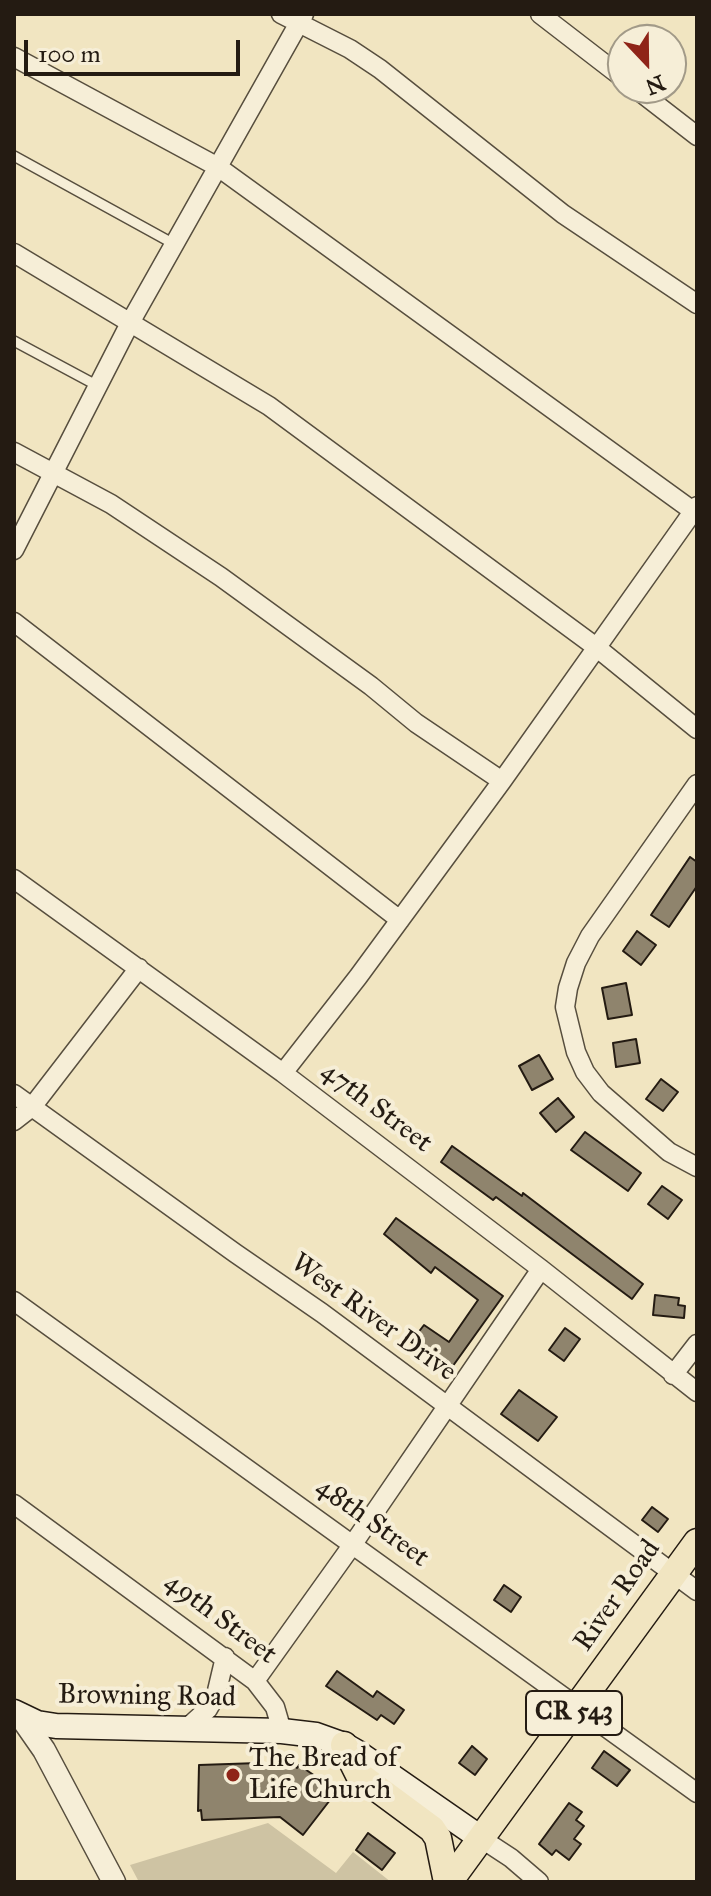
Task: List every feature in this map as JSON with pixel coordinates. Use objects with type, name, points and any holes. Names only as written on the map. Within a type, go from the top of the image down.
[{"type":"main road","name":"River Road","points":[[448,1882],[697,1542]]},
{"type":"main road","name":"Browning Road","points":[[18,1715],[45,1725],[77,1727],[282,1731]]},
{"type":"main road","points":[[282,1731],[316,1735],[344,1745],[482,1839]]},
{"type":"main road","points":[[344,1745],[359,1775],[432,1829],[438,1838],[448,1882]]},
{"type":"street","points":[[281,14],[301,18],[380,69],[563,214],[697,304]]},
{"type":"street","points":[[540,14],[607,66]]},
{"type":"street","points":[[16,539],[54,473],[131,321],[301,18]]},
{"type":"street","points":[[14,57],[218,167],[695,509],[502,781],[283,1073]]},
{"type":"street","points":[[656,104],[697,136]]},
{"type":"street","points":[[14,253],[269,406],[596,647],[697,729]]},
{"type":"street","points":[[14,452],[111,504],[221,577],[371,686],[416,723],[502,781]]},
{"type":"street","points":[[14,622],[400,920]]},
{"type":"street","points":[[697,784],[590,936],[572,975],[565,1007],[576,1052],[585,1072],[601,1093],[669,1152],[697,1167]]},
{"type":"street","name":"47th Street","points":[[14,879],[283,1073],[697,1392]]},
{"type":"street","points":[[14,1121],[32,1107],[139,968]]},
{"type":"street","name":"West River Drive","points":[[14,1094],[322,1313],[697,1591]]},
{"type":"street","points":[[255,1681],[541,1269]]},
{"type":"street","name":"48th Street","points":[[14,1301],[697,1793]]},
{"type":"street","points":[[673,1375],[697,1344]]},
{"type":"street","name":"49th Street","points":[[14,1504],[255,1681],[275,1707],[282,1731]]},
{"type":"street","points":[[187,1728],[208,1709],[216,1695],[225,1657]]},
{"type":"street","points":[[18,1715],[44,1750],[114,1882]]},
{"type":"street","points":[[482,1839],[539,1882]]},
{"type":"lane","points":[[14,156],[174,244]]},
{"type":"lane","points":[[14,341],[98,386]]},
{"type":"shaded area","points":[[268,1823],[336,1873],[353,1852],[391,1882],[139,1882],[130,1865]]},
{"type":"building","points":[[690,857],[697,862],[697,886],[669,927],[651,915]]},
{"type":"building","points":[[637,931],[656,945],[641,965],[623,951]]},
{"type":"building","points":[[626,983],[632,1015],[608,1019],[602,988]]},
{"type":"building","points":[[636,1039],[640,1063],[616,1067],[613,1043]]},
{"type":"building","points":[[539,1055],[553,1079],[532,1090],[519,1066]]},
{"type":"building","points":[[661,1079],[678,1092],[663,1111],[646,1099]]},
{"type":"building","points":[[558,1098],[574,1117],[556,1132],[540,1113]]},
{"type":"building","points":[[585,1132],[641,1173],[628,1191],[571,1150]]},
{"type":"building","points":[[452,1146],[522,1196],[523,1193],[643,1284],[632,1299],[496,1197],[493,1200],[441,1162]]},
{"type":"building","points":[[662,1186],[682,1200],[668,1219],[648,1204]]},
{"type":"building","points":[[396,1218],[503,1296],[450,1370],[411,1342],[424,1325],[449,1342],[478,1300],[435,1267],[431,1273],[384,1234]]},
{"type":"building","points":[[655,1295],[679,1298],[678,1305],[685,1306],[684,1318],[653,1315]]},
{"type":"building","points":[[565,1328],[580,1339],[564,1361],[549,1350]]},
{"type":"building","points":[[519,1390],[557,1417],[538,1441],[501,1414]]},
{"type":"building","points":[[652,1507],[668,1519],[658,1532],[642,1520]]},
{"type":"building","points":[[504,1585],[521,1597],[511,1612],[494,1600]]},
{"type":"building","points":[[337,1671],[373,1697],[377,1691],[404,1710],[394,1724],[381,1715],[377,1720],[326,1686]]},
{"type":"building","points":[[472,1746],[487,1759],[475,1775],[459,1763]]},
{"type":"building","points":[[604,1751],[630,1770],[617,1786],[592,1768]]},
{"type":"building","points":[[259,1763],[259,1768],[281,1768],[284,1764],[288,1768],[291,1764],[297,1768],[299,1765],[337,1791],[303,1835],[280,1817],[202,1820],[201,1810],[198,1811],[199,1765]]},
{"type":"building","points":[[569,1803],[582,1812],[576,1820],[584,1826],[574,1839],[581,1844],[569,1860],[556,1850],[552,1855],[539,1844]]},
{"type":"building","points":[[368,1833],[395,1853],[382,1870],[356,1850]]},
{"type":"place","name":"The Bread of Life Church","points":[[233,1775]]}]
